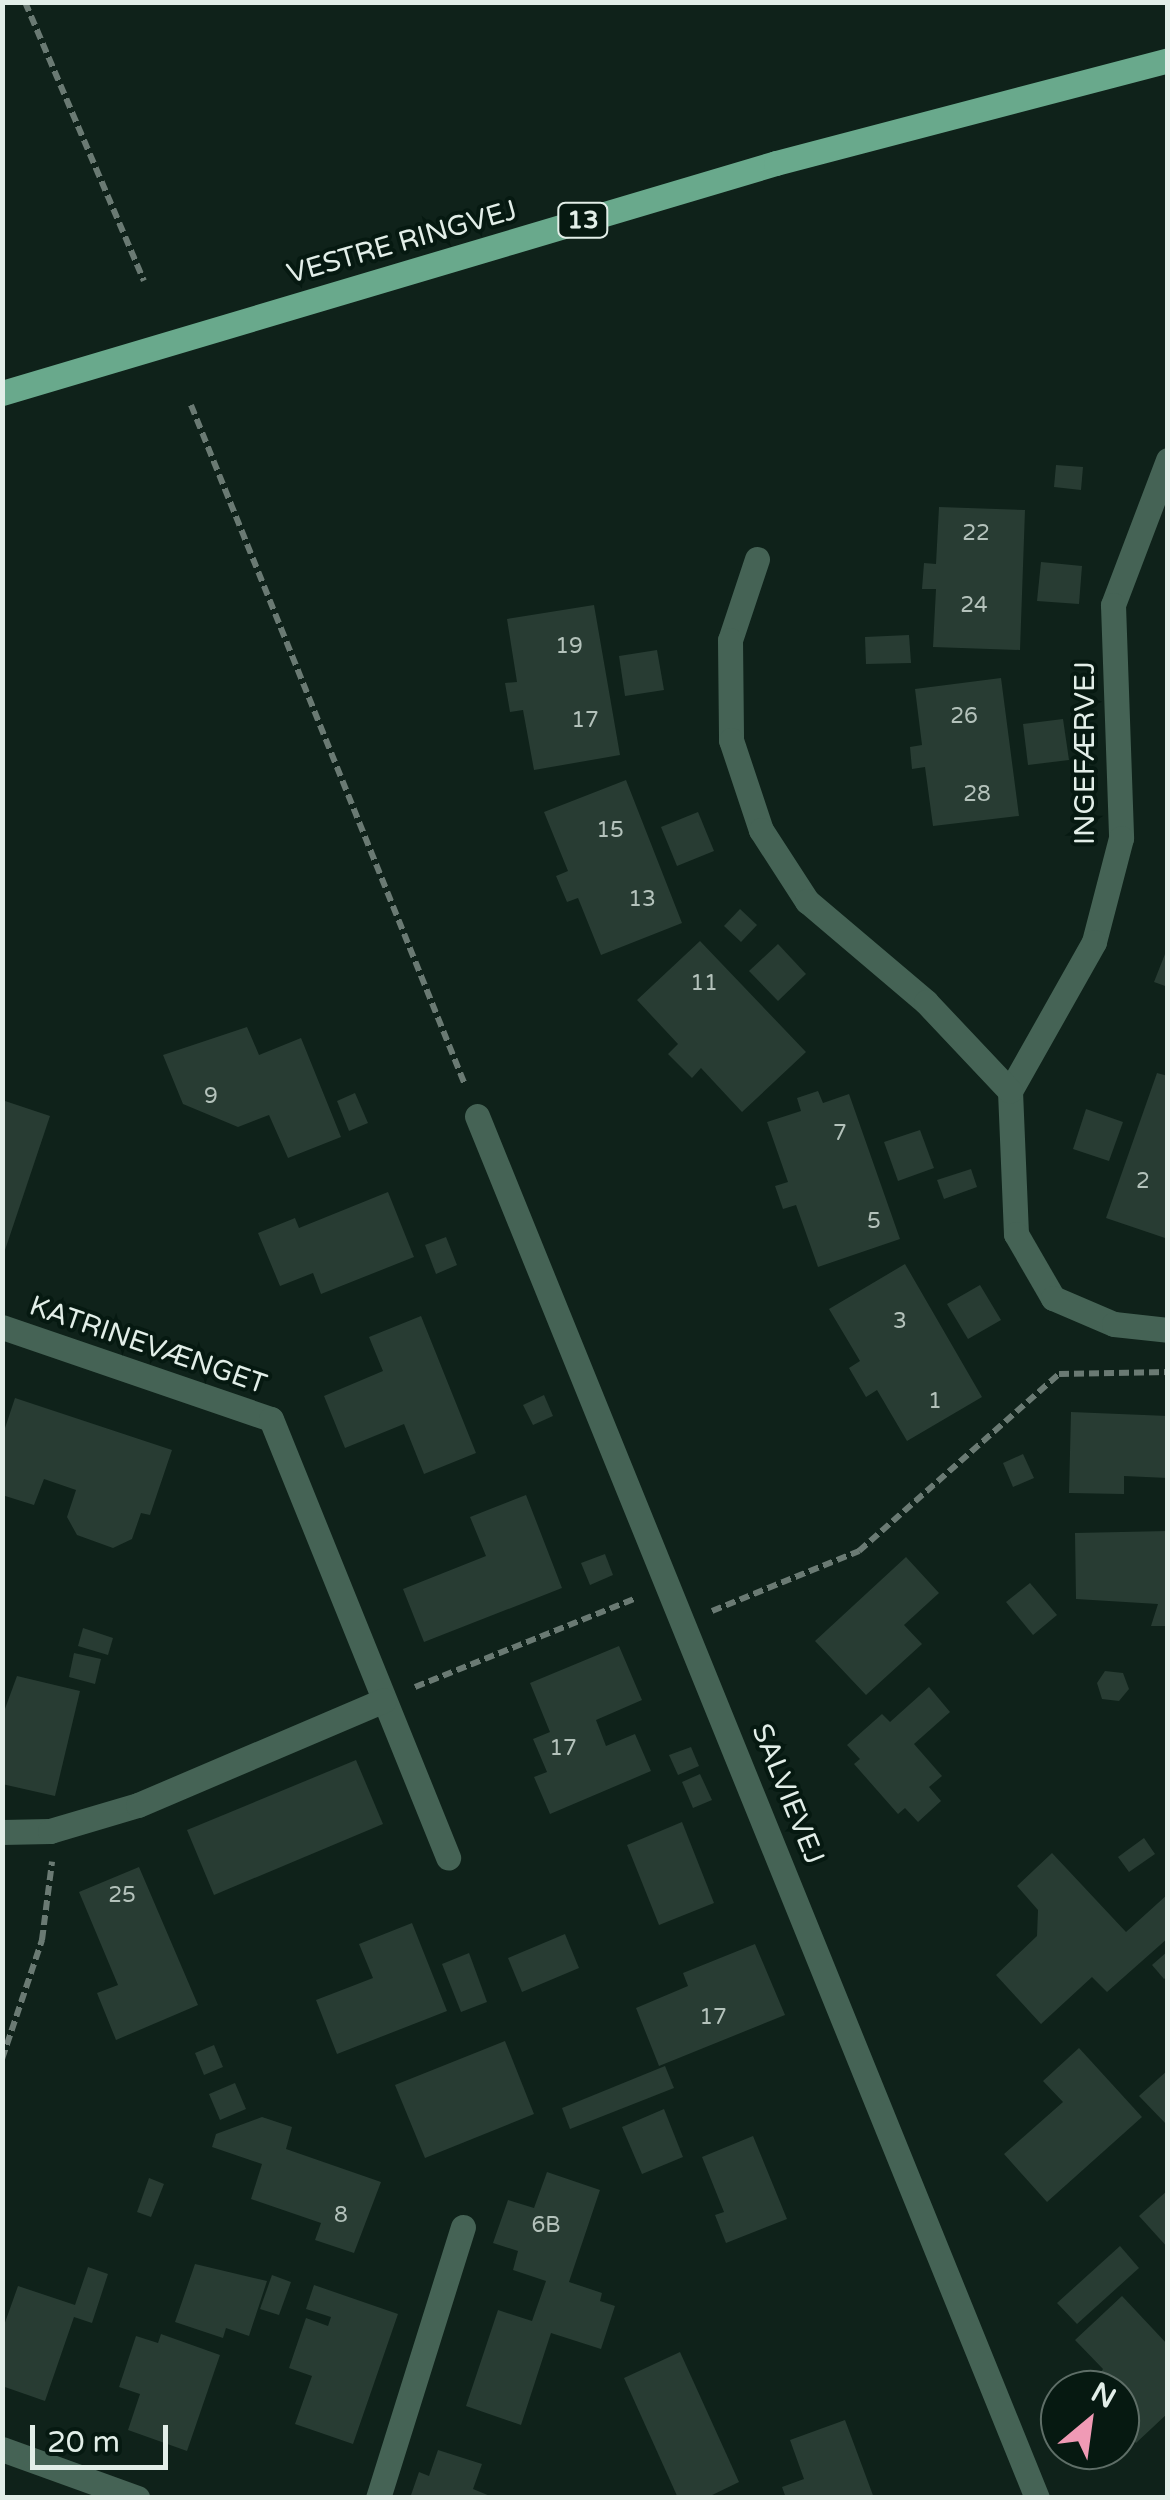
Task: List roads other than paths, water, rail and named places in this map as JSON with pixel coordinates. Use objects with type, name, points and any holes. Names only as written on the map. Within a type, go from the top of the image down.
[{"type":"main road","name":"VESTRE RINGVEJ","points":[[2,393],[776,163],[1168,60]]},
{"type":"street","name":"INGEFÆRVEJ","points":[[1010,1091],[1094,942],[1122,838],[1114,605],[1168,460]]},
{"type":"street","points":[[757,560],[730,640],[731,740],[761,830],[807,901],[926,1002],[1010,1091],[1016,1234],[1054,1298],[1114,1324],[1168,1330]]},
{"type":"street","name":"SALVIEVEJ","points":[[477,1116],[686,1622],[1038,2498]]},
{"type":"street","name":"KATRINEVÆNGET","points":[[2,1327],[271,1419],[448,1858]]},
{"type":"street","points":[[2,1832],[50,1831],[138,1804],[384,1700]]},
{"type":"street","points":[[378,2498],[463,2227]]},
{"type":"street","points":[[2,2449],[137,2498]]}]
